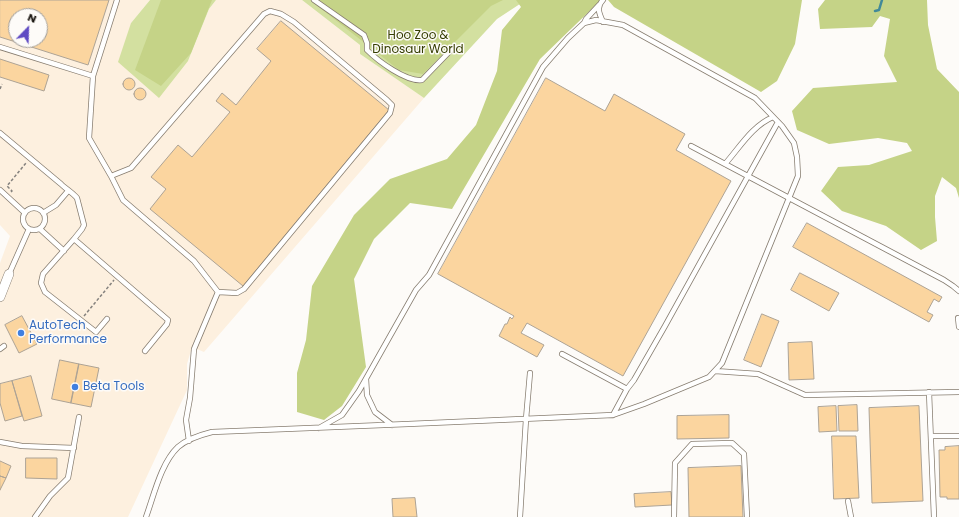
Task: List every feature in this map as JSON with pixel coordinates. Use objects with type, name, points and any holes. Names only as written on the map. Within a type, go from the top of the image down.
[{"type":"street","points":[[0,297],[10,274]]},
{"type":"lane","points":[[117,0],[93,76],[89,138],[123,200],[194,261],[218,292]]},
{"type":"lane","points":[[314,0],[364,36],[367,43],[367,50],[372,55],[406,77],[422,80],[452,49]]},
{"type":"lane","points":[[319,428],[342,415],[359,391],[416,290],[429,275],[543,67],[603,0]]},
{"type":"lane","points":[[599,5],[598,11],[603,22]]},
{"type":"lane","points":[[111,176],[131,168],[264,14],[270,11],[281,14],[294,22],[387,100],[392,106],[390,113],[244,289],[237,292],[218,292]]},
{"type":"lane","points":[[146,517],[164,466],[178,447],[197,436],[212,432],[613,416],[709,377],[715,371],[722,363],[798,176],[797,157],[794,143],[778,122],[755,98],[623,25],[596,20],[584,23]]},
{"type":"lane","points":[[0,47],[93,76]]},
{"type":"lane","points":[[725,164],[755,129],[763,122],[773,117]]},
{"type":"lane","points":[[613,416],[627,388],[634,380],[665,326],[778,122]]},
{"type":"lane","points":[[0,133],[77,198],[84,225],[74,240],[43,274],[41,283],[45,292],[96,332],[106,319]]},
{"type":"lane","points":[[691,146],[948,283],[959,291]]},
{"type":"lane","points":[[0,190],[25,213]]},
{"type":"lane","points":[[43,212],[56,205],[68,191]]},
{"type":"lane","points":[[34,208],[43,212],[45,219],[43,226],[40,229],[29,229],[23,220],[25,213],[34,208]]},
{"type":"lane","points":[[10,274],[29,229]]},
{"type":"lane","points":[[40,229],[64,251]]},
{"type":"lane","points":[[74,240],[168,320],[167,324],[145,351]]},
{"type":"lane","points":[[189,441],[186,420],[190,398],[194,349],[218,292]]},
{"type":"lane","points":[[958,318],[959,327]]},
{"type":"lane","points":[[562,354],[627,388]]},
{"type":"lane","points":[[715,371],[758,374],[805,395],[959,392]]},
{"type":"lane","points":[[520,517],[530,373]]},
{"type":"lane","points":[[366,379],[367,395],[375,412],[392,425]]},
{"type":"lane","points":[[929,392],[934,517]]},
{"type":"lane","points":[[35,517],[50,496],[68,478],[79,418]]},
{"type":"lane","points":[[931,436],[959,436]]},
{"type":"lane","points":[[0,442],[22,446],[74,448]]},
{"type":"lane","points":[[674,517],[675,463],[692,444],[732,444],[744,454],[747,517]]},
{"type":"lane","points":[[848,501],[851,517]]},
{"type":"path","points":[[0,88],[2,84]]},
{"type":"path","points":[[11,194],[12,191],[7,186],[30,158]]},
{"type":"path","points":[[81,320],[117,276]]},
{"type":"shaded area","points":[[0,0],[150,0],[131,23],[188,61],[209,9],[216,0],[302,0],[360,45],[360,54],[424,98],[204,352],[192,347],[187,364],[187,390],[128,517],[0,517],[0,263],[10,236],[0,225]]},
{"type":"green space","points":[[150,0],[216,0],[209,9],[188,61],[159,98],[118,62],[131,23]]},
{"type":"green space","points":[[161,0],[212,0],[191,53],[161,86],[135,70]]},
{"type":"green space","name":"Hoo Zoo & Dinosaur World","points":[[302,0],[526,0],[497,19],[424,98],[360,54],[360,45]]},
{"type":"green space","name":"Hoo Zoo & Dinosaur World","points":[[310,0],[503,0],[491,6],[423,74],[399,70]]},
{"type":"green space","points":[[516,0],[601,0],[540,59],[452,209],[410,203],[374,239],[354,279],[366,367],[342,406],[324,420],[297,412],[297,373],[306,340],[312,286],[354,215],[390,179],[447,159],[476,125],[497,71],[502,30],[521,7]]},
{"type":"green space","points":[[608,0],[802,0],[795,44],[777,81],[761,92],[614,7]]},
{"type":"green space","points":[[825,0],[927,0],[928,25],[937,69],[959,92],[959,198],[956,188],[942,177],[935,196],[937,241],[921,250],[886,226],[842,211],[821,191],[838,167],[869,165],[912,151],[907,143],[878,138],[829,144],[797,130],[792,111],[813,88],[897,82],[884,56],[890,19],[880,16],[872,27],[820,29],[818,9]]},
{"type":"building","points":[[0,0],[109,0],[88,65],[35,48],[48,48],[48,8],[8,8],[8,40],[0,37]]},
{"type":"building","points":[[281,21],[389,110],[243,286],[150,209],[166,189],[151,177],[178,145],[192,157],[230,112],[216,101],[222,93],[236,105],[271,61],[257,49]]},
{"type":"building","points":[[0,59],[49,75],[44,91],[0,77]]},
{"type":"building","points":[[127,78],[131,78],[135,84],[131,90],[127,90],[123,86],[123,82]]},
{"type":"building","points":[[546,78],[605,111],[614,94],[685,134],[676,150],[731,181],[623,376],[527,323],[521,333],[544,345],[537,357],[499,336],[510,317],[512,319],[514,316],[438,274]]},
{"type":"building","points":[[138,88],[142,88],[146,94],[142,100],[138,100],[134,96],[134,92]]},
{"type":"building","points":[[807,223],[942,297],[939,302],[934,299],[927,312],[933,315],[929,322],[793,247]]},
{"type":"building","points":[[800,273],[839,293],[829,311],[791,290]]},
{"type":"building","points":[[762,314],[779,321],[761,367],[744,360]]},
{"type":"building","points":[[22,316],[37,344],[19,353],[5,325]]},
{"type":"building","points":[[812,342],[814,379],[789,380],[788,343]]},
{"type":"building","points":[[60,360],[79,364],[71,403],[52,399]]},
{"type":"building","points":[[79,364],[99,368],[91,407],[71,403]]},
{"type":"building","points":[[31,376],[42,416],[24,421],[12,381]]},
{"type":"building","points":[[12,381],[22,416],[5,421],[0,403],[0,384]]},
{"type":"building","points":[[857,405],[858,431],[839,431],[838,406]]},
{"type":"building","points":[[836,406],[837,431],[819,432],[818,407]]},
{"type":"building","points":[[919,406],[923,501],[872,503],[869,408]]},
{"type":"building","points":[[729,415],[729,438],[677,439],[677,416]]},
{"type":"building","points":[[832,436],[856,436],[859,498],[834,499]]},
{"type":"building","points":[[959,446],[959,499],[947,499],[947,497],[940,497],[939,450],[945,450],[945,447]]},
{"type":"building","points":[[26,458],[57,458],[57,479],[26,478]]},
{"type":"building","points":[[0,461],[11,466],[6,478],[0,476]]},
{"type":"building","points":[[741,466],[743,517],[689,517],[688,468]]},
{"type":"building","points":[[0,476],[6,478],[0,490]]},
{"type":"building","points":[[671,492],[672,505],[635,507],[634,494]]},
{"type":"building","points":[[415,498],[417,517],[393,517],[392,499]]},
{"type":"waterway","points":[[875,11],[879,10],[882,0]]},
{"type":"place","name":"AutoTech Performance","points":[[21,333]]},
{"type":"place","name":"Beta Tools","points":[[75,387]]}]
